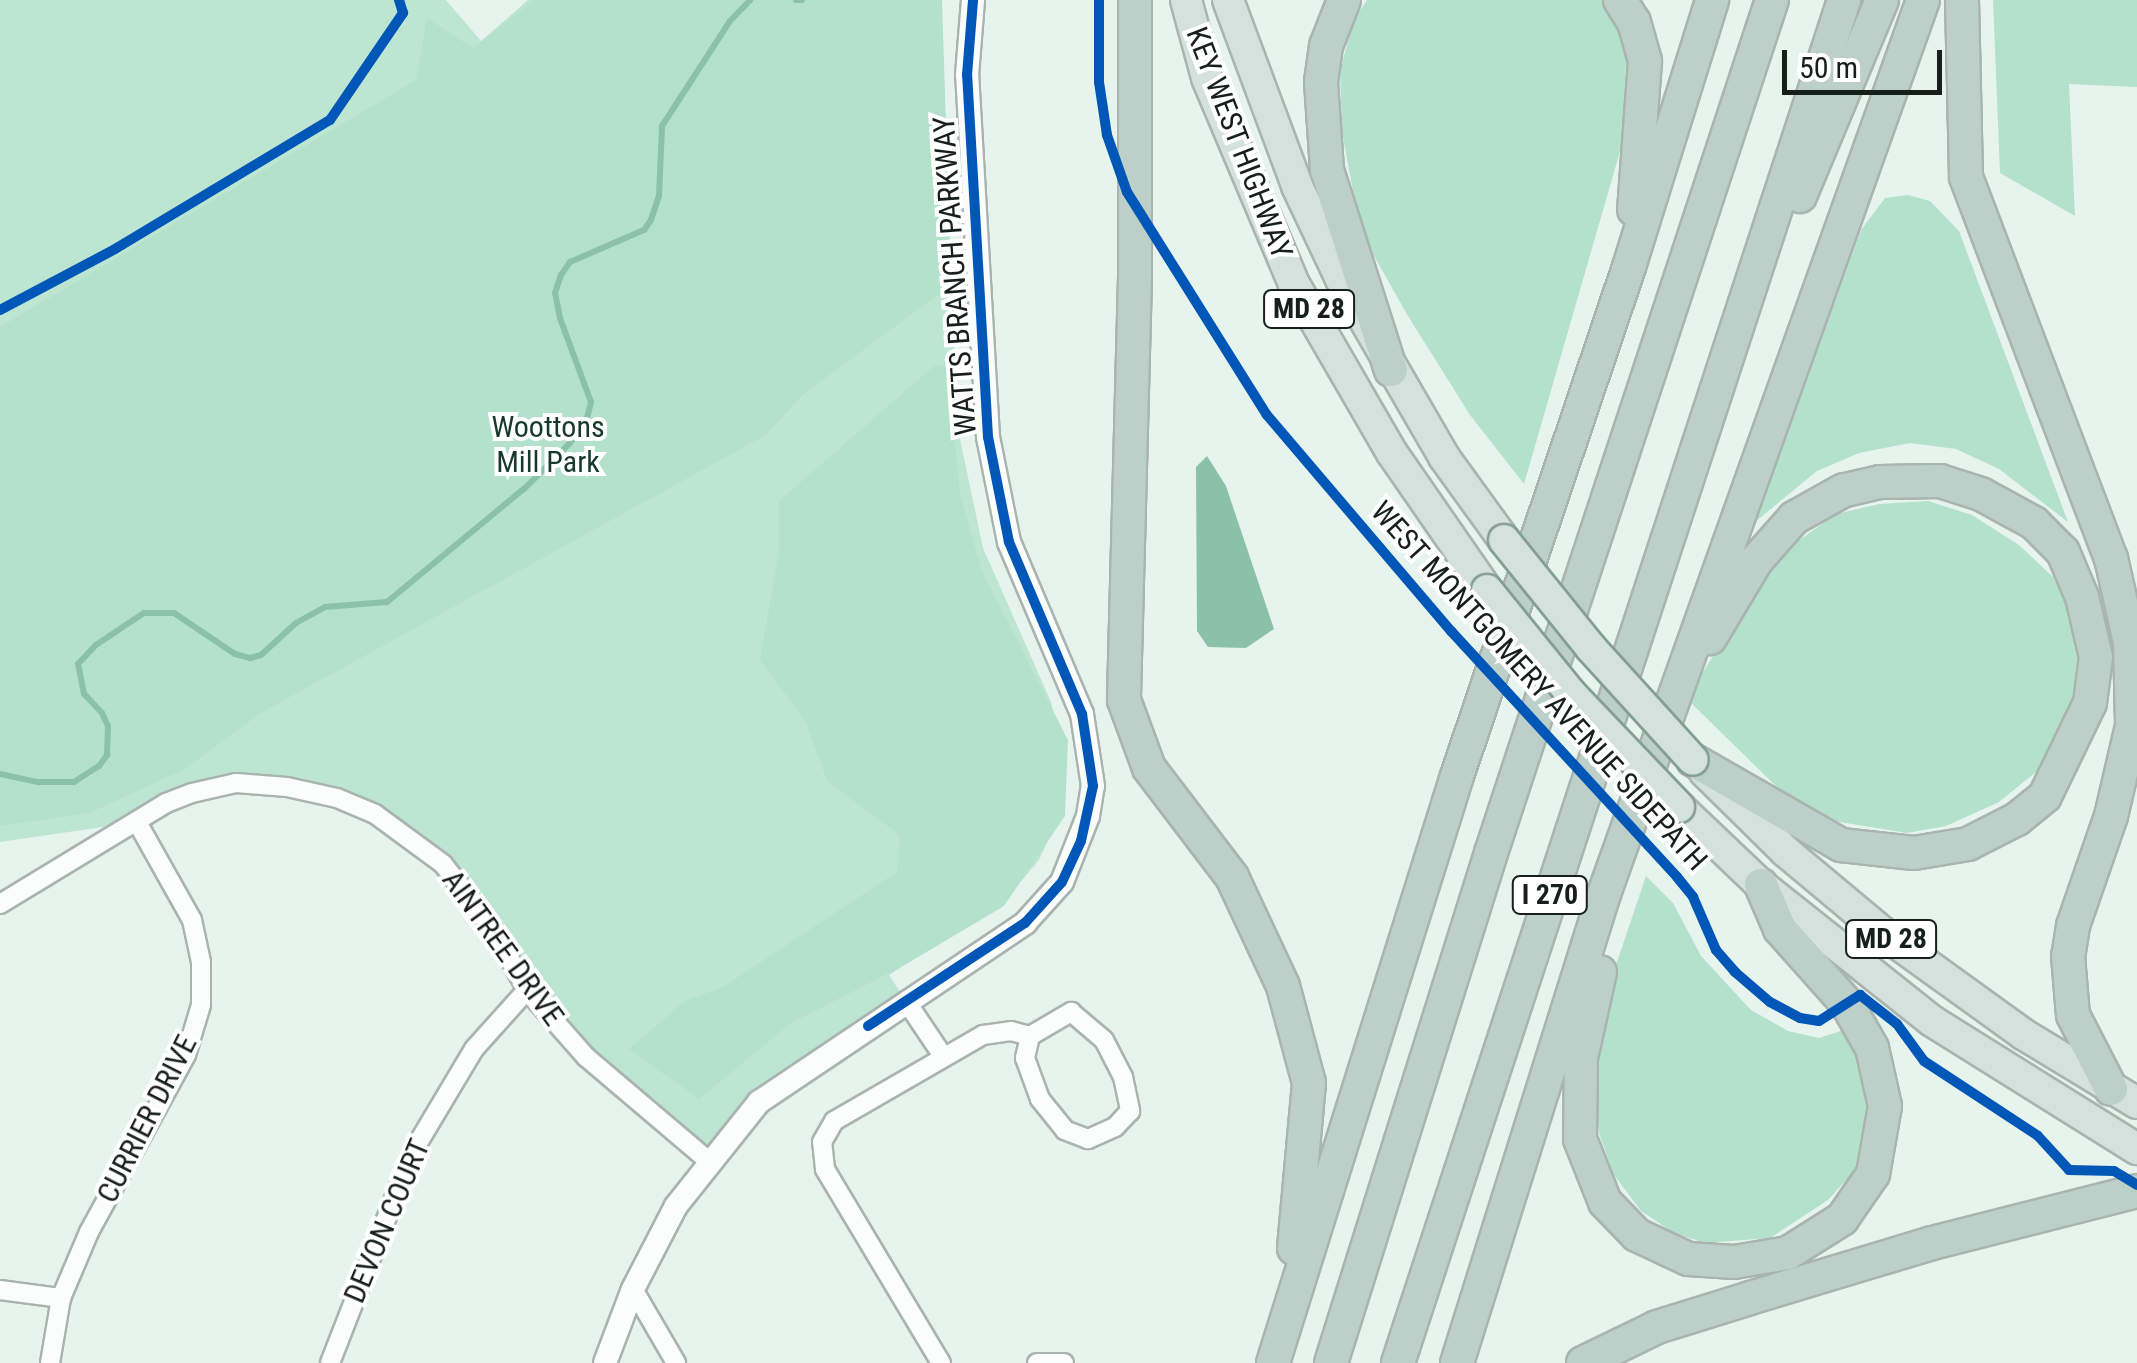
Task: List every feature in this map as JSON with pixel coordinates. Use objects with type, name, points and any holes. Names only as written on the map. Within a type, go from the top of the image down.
[{"type":"highway","points":[[1134,0],[1135,277],[1124,700],[1149,768],[1232,877],[1283,986],[1309,1083],[1289,1303]]},
{"type":"highway","points":[[1344,0],[1326,46],[1321,82],[1327,170],[1390,370]]},
{"type":"highway","points":[[1620,0],[1634,22],[1645,61],[1629,267]]},
{"type":"highway","points":[[1273,1363],[1289,1303],[1378,1040],[1458,776],[1629,267],[1712,0]]},
{"type":"highway","name":"I 270","points":[[1331,1363],[1491,852],[1772,0]]},
{"type":"highway","name":"I 270","points":[[1398,1363],[1844,0]]},
{"type":"highway","points":[[1704,427],[1882,0]]},
{"type":"highway","name":"I 270","points":[[1457,1363],[1622,842],[1923,0]]},
{"type":"highway","points":[[1962,0],[1966,177],[2112,558],[2130,642],[2132,726],[2111,816],[2073,926],[2068,956],[2073,1015],[2124,1096]]},
{"type":"highway","points":[[1672,702],[1756,561],[1794,518],[1844,490],[1880,482],[1940,481],[1981,494],[2034,523],[2063,552],[2082,597],[2096,657],[2090,703],[2074,744],[2045,796],[2018,820],[1968,844],[1914,853],[1841,845],[1694,760]]},
{"type":"highway","points":[[1622,842],[1581,1058],[1580,1139],[1606,1202],[1637,1235],[1688,1259],[1734,1262],[1788,1253],[1842,1219],[1873,1174],[1885,1106],[1872,1048],[1847,1004],[1780,928],[1762,885]]},
{"type":"highway","points":[[1583,1363],[1658,1327],[1750,1298],[1932,1243],[2137,1191]]},
{"type":"main road","name":"KEY WEST HIGHWAY","points":[[1186,0],[1207,78],[1294,284],[1392,454],[1487,590],[1572,695],[1762,885]]},
{"type":"main road","name":"MD 28","points":[[1228,0],[1297,186],[1390,370],[1444,457],[1504,540],[1591,648],[1773,839],[1883,933],[2022,1034],[2124,1096]]},
{"type":"main road","name":"MD 28","points":[[1762,885],[1932,1021],[2137,1149]]},
{"type":"street","name":"WATTS BRANCH PARKWAY","points":[[605,1363],[632,1289],[676,1206],[776,1087],[1025,923],[1062,882],[1082,840],[1093,786],[1082,714],[1009,542],[988,437],[967,75],[973,0]]},
{"type":"street","name":"AINTREE DRIVE","points":[[0,904],[166,803],[236,784],[287,787],[338,798],[375,814],[412,837],[461,884],[528,990],[586,1057],[710,1162]]},
{"type":"street","name":"CURRIER DRIVE","points":[[50,1363],[62,1298],[89,1232],[186,1055],[201,1004],[201,962],[192,920],[137,822]]},
{"type":"street","name":"DEVON COURT","points":[[330,1363],[412,1152],[474,1048],[528,990]]},
{"type":"street","points":[[906,1001],[943,1056]]},
{"type":"street","points":[[941,1363],[826,1170],[822,1142],[834,1120],[983,1035],[1011,1030],[1030,1036],[1071,1012],[1104,1040],[1123,1077],[1130,1111],[1115,1127],[1088,1139],[1064,1130],[1040,1099],[1025,1058],[1030,1036]]},
{"type":"street","points":[[632,1289],[676,1363]]},
{"type":"street","points":[[0,1290],[62,1298]]},
{"type":"street","points":[[1037,1363],[1064,1363]]},
{"type":"green space","name":"Woottons Mill Park","points":[[0,0],[446,0],[481,41],[528,0],[941,0],[957,425],[983,548],[1051,702],[1058,730],[1054,827],[1039,860],[1008,897],[889,975],[906,1001],[777,1087],[710,1162],[586,1057],[470,894],[375,814],[236,783],[137,822],[0,842]]},
{"type":"green space","points":[[534,0],[942,0],[951,285],[804,394],[764,436],[259,714],[185,769],[89,813],[0,826],[0,327],[416,80],[427,18],[473,48]]},
{"type":"green space","points":[[1367,0],[1604,0],[1611,7],[1626,55],[1625,134],[1524,484],[1470,415],[1408,316],[1374,256],[1355,202],[1342,132],[1340,70],[1354,20]]},
{"type":"green space","points":[[1993,0],[2137,0],[2137,87],[2069,84],[2075,216],[2000,173]]},
{"type":"green space","points":[[1908,195],[1930,201],[1959,231],[2068,522],[1999,469],[1956,449],[1910,443],[1859,453],[1817,471],[1755,522],[1861,230],[1885,198]]},
{"type":"green space","points":[[935,365],[948,367],[960,494],[981,569],[1068,740],[1065,816],[1004,906],[903,966],[791,1023],[699,1099],[629,1049],[685,1001],[723,987],[897,872],[900,835],[827,781],[806,722],[760,660],[779,552],[779,501]]},
{"type":"green space","points":[[1928,501],[1972,515],[2019,545],[2053,577],[2070,612],[2080,656],[2076,692],[2064,734],[2036,772],[1999,802],[1946,826],[1907,833],[1828,820],[1786,796],[1686,698],[1759,585],[1798,541],[1836,514],[1879,504]]},
{"type":"green space","points":[[1646,876],[1673,903],[1701,956],[1751,1010],[1788,1031],[1819,1038],[1847,1029],[1862,1051],[1870,1091],[1863,1154],[1828,1200],[1770,1238],[1705,1243],[1674,1233],[1641,1211],[1614,1175],[1599,1133],[1593,1082],[1613,974]]},
{"type":"shaded area","points":[[1207,456],[1226,486],[1274,629],[1246,648],[1208,647],[1197,631],[1196,467]]},
{"type":"waterway","points":[[0,774],[39,782],[74,782],[99,766],[107,755],[108,726],[84,694],[78,664],[96,645],[144,613],[174,613],[235,654],[250,658],[261,655],[296,623],[325,607],[387,602],[525,488],[569,444],[585,425],[591,402],[560,318],[555,293],[561,275],[570,262],[644,230],[651,220],[659,196],[662,126],[730,21],[750,0]]},
{"type":"waterway","points":[[796,0],[802,0]]},
{"type":"cycle path","points":[[0,310],[115,249],[330,120],[403,13],[399,0]]},
{"type":"cycle path","points":[[868,1026],[1025,923],[1062,882],[1081,841],[1093,786],[1082,714],[1009,542],[988,437],[967,75],[973,0]]},
{"type":"cycle path","name":"WEST MONTGOMERY AVENUE SIDEPATH","points":[[1099,0],[1099,82],[1107,135],[1127,192],[1267,415],[1451,631],[1677,877],[1693,897],[1716,950],[1735,972],[1770,1002],[1800,1018],[1819,1021],[1860,995],[1897,1024],[1924,1061],[2038,1136],[2069,1170],[2114,1171],[2137,1185]]}]
